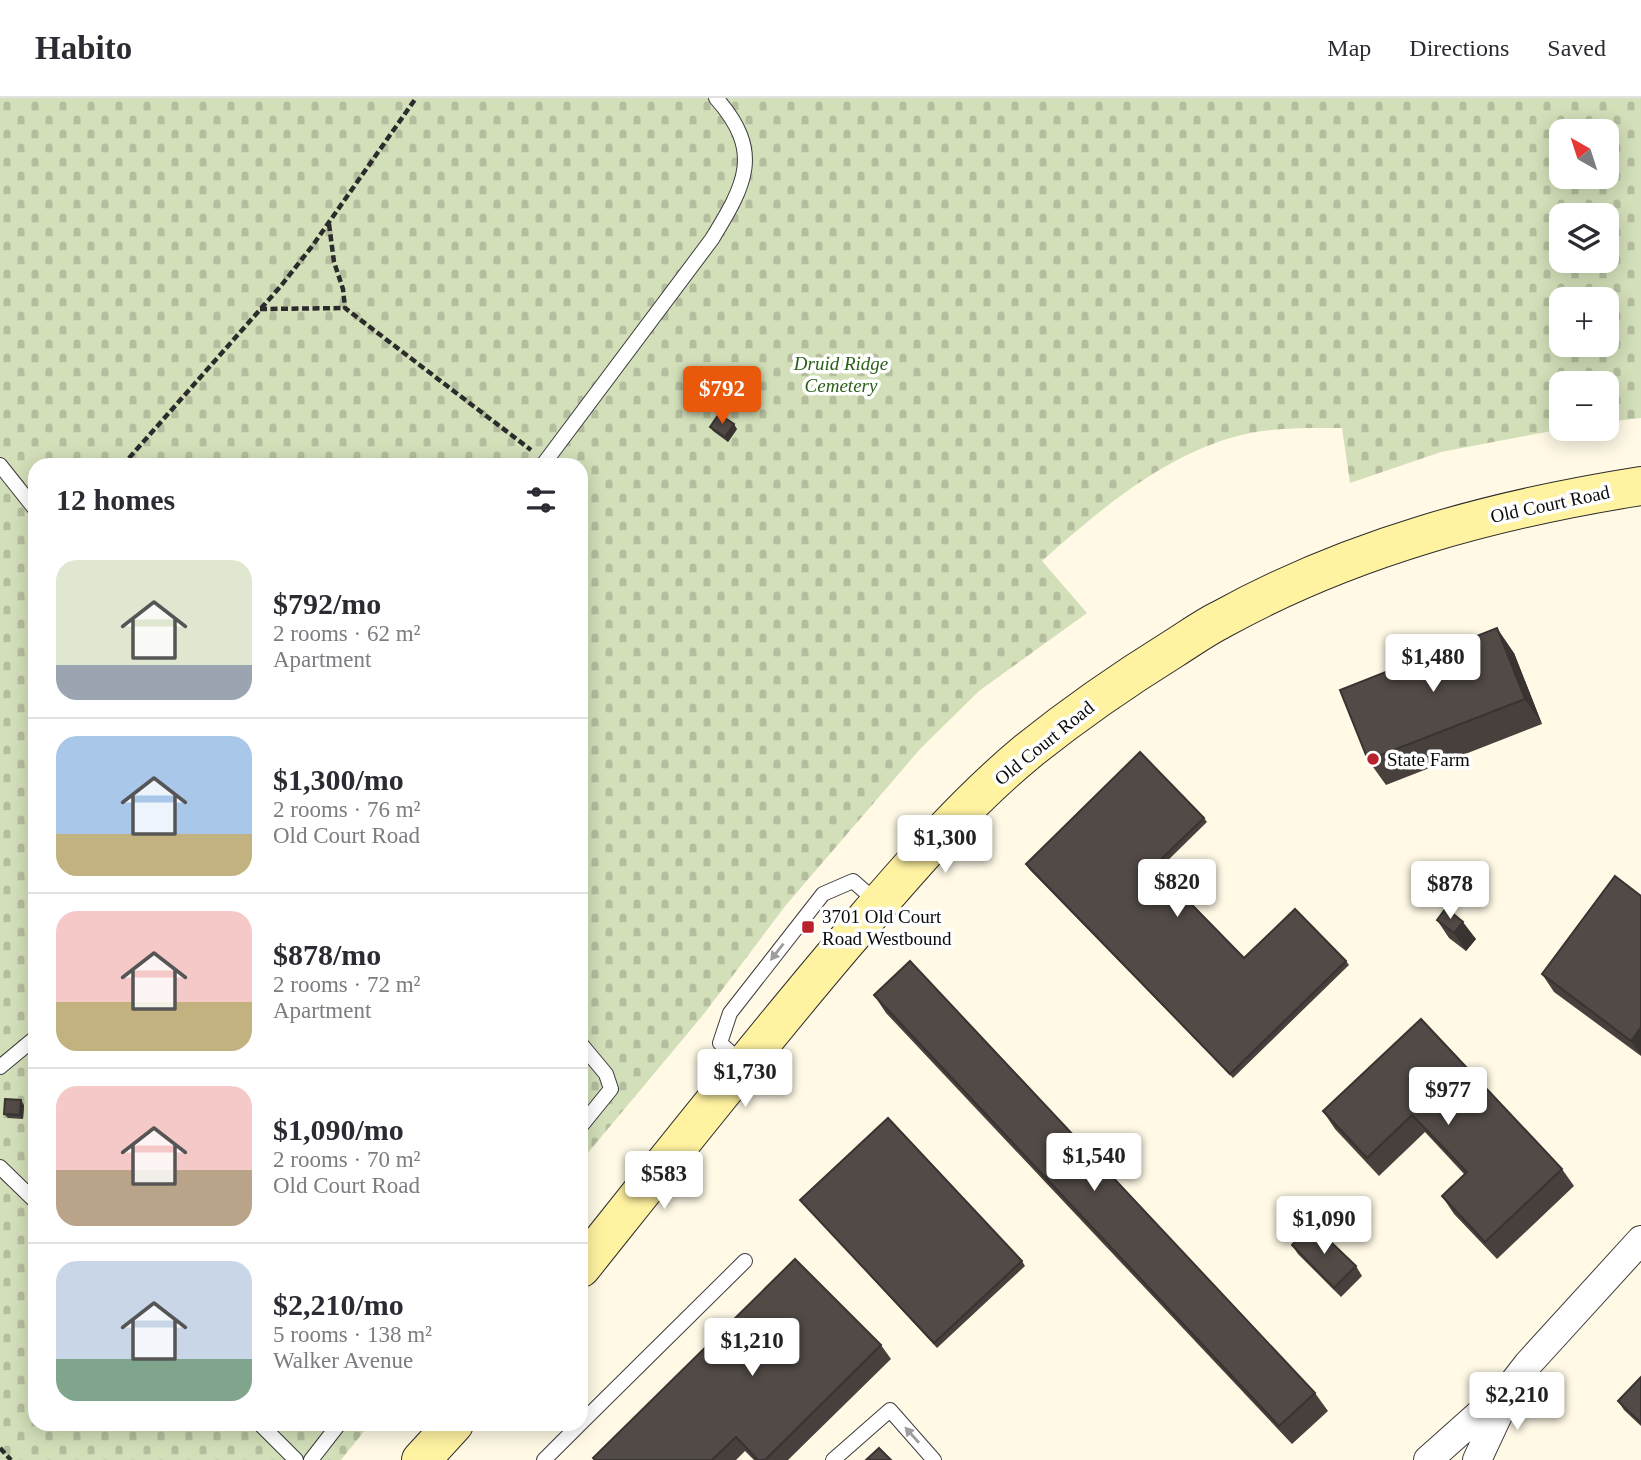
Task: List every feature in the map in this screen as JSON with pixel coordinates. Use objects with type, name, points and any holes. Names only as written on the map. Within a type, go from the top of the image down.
[{"type":"main road","name":"Old Court Road","points":[[588,1259],[743,1064],[878,904],[959,815],[1027,752],[1140,669],[1219,620],[1339,564],[1447,527],[1584,495],[1641,486]]},
{"type":"main road","points":[[421,1460],[448,1431]]},
{"type":"street","points":[[1428,1460],[1511,1386],[1528,1364],[1640,1243]]},
{"type":"street","points":[[1476,1460],[1511,1386]]},
{"type":"lane","points":[[548,458],[712,239],[744,181],[746,151],[736,121],[716,98]]},
{"type":"lane","points":[[0,465],[28,500]]},
{"type":"lane","points":[[0,1067],[28,1044]]},
{"type":"lane","points":[[588,1052],[607,1074],[611,1089],[588,1117]]},
{"type":"lane","points":[[0,1167],[28,1194]]},
{"type":"lane","points":[[588,1416],[745,1261]]},
{"type":"lane","points":[[833,1460],[890,1410],[934,1460]]},
{"type":"lane","points":[[267,1431],[296,1460]]},
{"type":"lane","points":[[311,1460],[334,1431]]},
{"type":"lane","points":[[544,1460],[573,1431]]},
{"type":"path","points":[[129,458],[260,309],[328,223],[416,98]]},
{"type":"path","points":[[328,223],[345,308]]},
{"type":"path","points":[[260,309],[345,308],[538,458]]},
{"type":"path","points":[[0,1448],[11,1460]]},
{"type":"green space","name":"Druid Ridge Cemetery","points":[[0,98],[1641,98],[1641,418],[1619,421],[1619,371],[1549,371],[1549,431],[1441,452],[1350,483],[1342,428],[1271,430],[1230,438],[1204,448],[1178,460],[1130,489],[1042,561],[1087,613],[979,691],[921,748],[786,905],[703,1015],[588,1153],[588,458],[28,458],[28,1431],[364,1431],[341,1460],[0,1460]]},
{"type":"building","points":[[719,414],[734,424],[725,437],[710,427]]},
{"type":"building","points":[[1497,628],[1525,699],[1368,760],[1340,690]]},
{"type":"building","points":[[1140,752],[1204,818],[1154,866],[1244,958],[1295,909],[1346,961],[1230,1074],[1026,864]]},
{"type":"building","points":[[1615,876],[1641,896],[1641,1027],[1631,1041],[1542,974]]},
{"type":"building","points":[[1446,908],[1463,922],[1454,933],[1437,920]]},
{"type":"building","points":[[910,961],[1315,1393],[1279,1426],[874,995]]},
{"type":"building","points":[[1421,1019],[1562,1169],[1485,1242],[1442,1196],[1467,1172],[1412,1115],[1367,1158],[1323,1111]]},
{"type":"building","points":[[5,1099],[21,1100],[20,1115],[4,1114]]},
{"type":"building","points":[[888,1118],[1022,1261],[934,1343],[800,1200]]},
{"type":"building","points":[[1312,1224],[1356,1266],[1334,1288],[1292,1245]]},
{"type":"building","points":[[795,1259],[881,1345],[765,1460],[758,1460],[736,1437],[712,1460],[593,1458]]},
{"type":"building","points":[[1641,1377],[1641,1423],[1618,1401]]},
{"type":"building","points":[[879,1448],[891,1460],[866,1460]]},
{"type":"place","name":"State Farm","points":[[1373,759]]},
{"type":"place","name":"3701 Old Court Road Westbound","points":[[808,927]]}]
